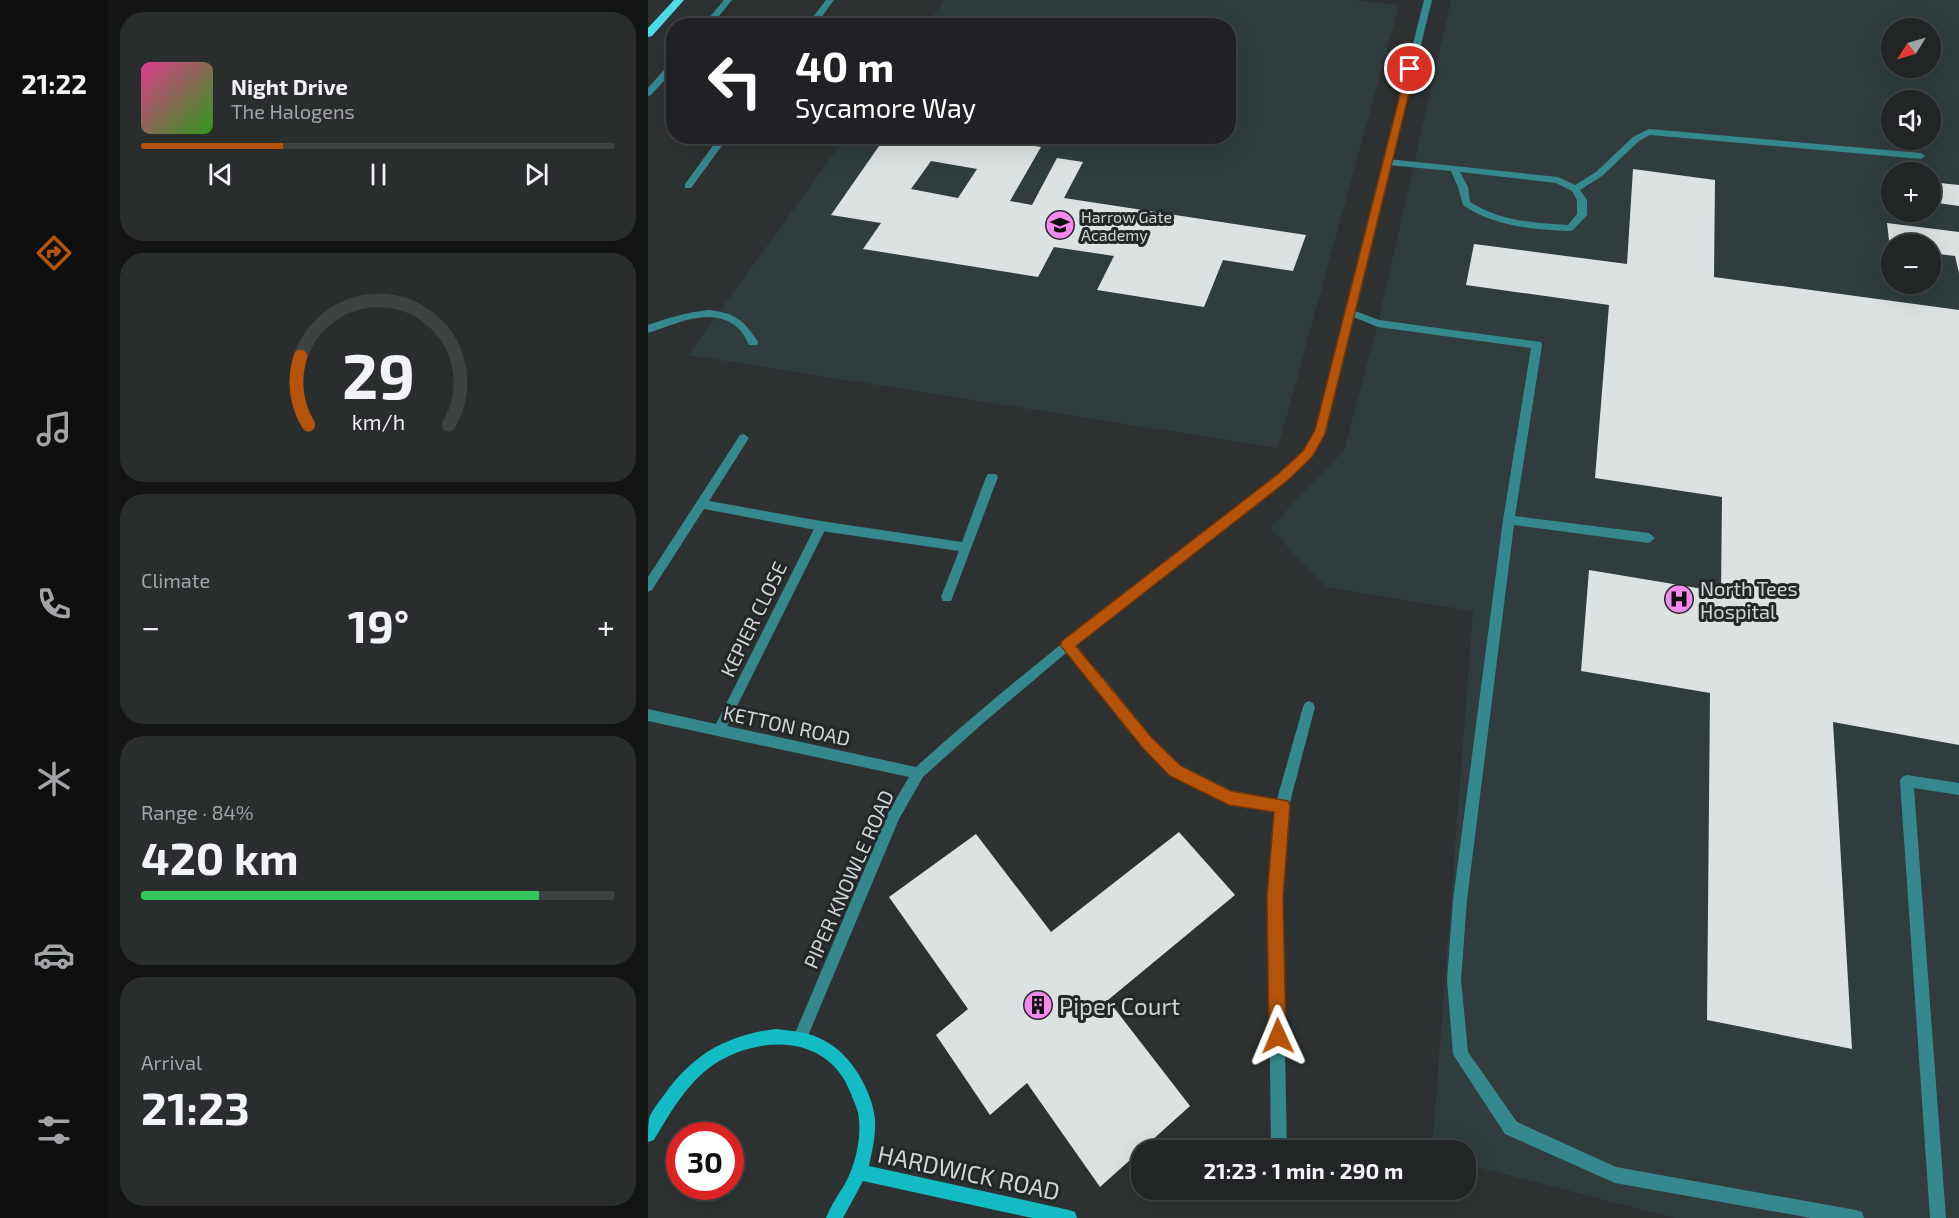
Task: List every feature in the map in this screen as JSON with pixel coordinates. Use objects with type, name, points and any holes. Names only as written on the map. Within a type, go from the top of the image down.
[{"type":"main road","points":[[648,34],[679,0]]},
{"type":"street","points":[[713,18],[728,0]]},
{"type":"street","points":[[816,18],[830,0]]},
{"type":"street","name":"PIPER KNOWLE ROAD","points":[[800,1038],[894,815],[918,773],[1067,645],[1283,477],[1307,454],[1321,431],[1428,0]]},
{"type":"street","points":[[648,93],[666,72]]},
{"type":"street","points":[[1575,189],[1599,174],[1636,139],[1649,132],[1921,156]]},
{"type":"street","points":[[688,186],[719,144]]},
{"type":"street","points":[[1388,162],[1558,180],[1575,189],[1582,200],[1582,215],[1570,228],[1530,225],[1477,212],[1466,203],[1454,169]]},
{"type":"street","points":[[1350,312],[1378,323],[1537,345],[1509,520],[1460,900],[1454,980],[1461,1054],[1511,1128],[1615,1175],[1856,1218]]},
{"type":"street","points":[[648,329],[677,318],[718,314],[741,325],[753,342]]},
{"type":"street","points":[[648,587],[744,438]]},
{"type":"street","points":[[947,597],[992,477]]},
{"type":"street","points":[[702,504],[966,547]]},
{"type":"street","points":[[1509,520],[1649,538]]},
{"type":"street","name":"KEPIER CLOSE","points":[[720,730],[821,525]]},
{"type":"street","points":[[1067,645],[1147,742],[1175,771],[1229,798],[1282,806]]},
{"type":"street","points":[[1279,1140],[1275,898],[1282,806],[1309,707]]},
{"type":"street","name":"KETTON ROAD","points":[[648,715],[918,773]]},
{"type":"street","points":[[1938,1218],[1907,781],[1959,789]]},
{"type":"street","name":"HARDWICK ROAD","points":[[648,1134],[673,1092],[708,1060],[735,1045],[766,1036],[800,1038],[820,1044],[841,1059],[858,1084],[867,1120],[860,1172],[834,1218]]},
{"type":"street","name":"HARDWICK ROAD","points":[[860,1172],[1069,1218]]},
{"type":"shaded area","name":"Harrow Gate Academy","points":[[945,0],[1353,0],[1399,5],[1278,448],[688,355],[841,144],[1236,144],[1236,18],[931,18]]},
{"type":"shaded area","name":"North Tees Hospital","points":[[1451,0],[1959,0],[1959,1218],[1674,1218],[1476,1167],[1476,1140],[1433,1140],[1473,611],[1326,587],[1270,528],[1344,450],[1378,323]]},
{"type":"building","points":[[880,144],[1022,144],[1041,147],[1010,201],[1032,205],[1057,158],[1083,162],[1064,198],[1306,235],[1293,271],[1223,260],[1204,307],[1097,290],[1114,256],[1054,247],[1038,277],[863,249],[881,223],[831,215]],"holes":[[[931,161],[977,169],[958,198],[911,189]]]},
{"type":"building","points":[[1633,169],[1715,180],[1714,277],[1959,310],[1959,745],[1833,722],[1852,1049],[1707,1020],[1710,693],[1581,671],[1589,570],[1721,592],[1722,497],[1595,478],[1609,305],[1466,285],[1474,244],[1627,264]]},
{"type":"building","points":[[1941,183],[1959,185],[1959,206],[1941,204]]},
{"type":"building","points":[[1887,223],[1959,232],[1959,273],[1955,256],[1941,254],[1941,234],[1888,234]]},
{"type":"building","name":"Piper Court","points":[[1179,832],[1235,895],[1108,1000],[1190,1106],[1152,1140],[1131,1140],[1131,1159],[1100,1187],[1027,1083],[990,1115],[936,1035],[968,1009],[889,897],[976,834],[1051,932]]},
{"type":"place","name":"Harrow Gate Academy","points":[[1060,225]]},
{"type":"place","name":"North Tees Hospital","points":[[1679,599]]},
{"type":"place","name":"Piper Court","points":[[1038,1005]]},
{"type":"route","points":[[1278,1036],[1275,898],[1282,806],[1229,798],[1175,771],[1147,742],[1067,645],[1283,477],[1307,454],[1321,431],[1410,69]]}]
